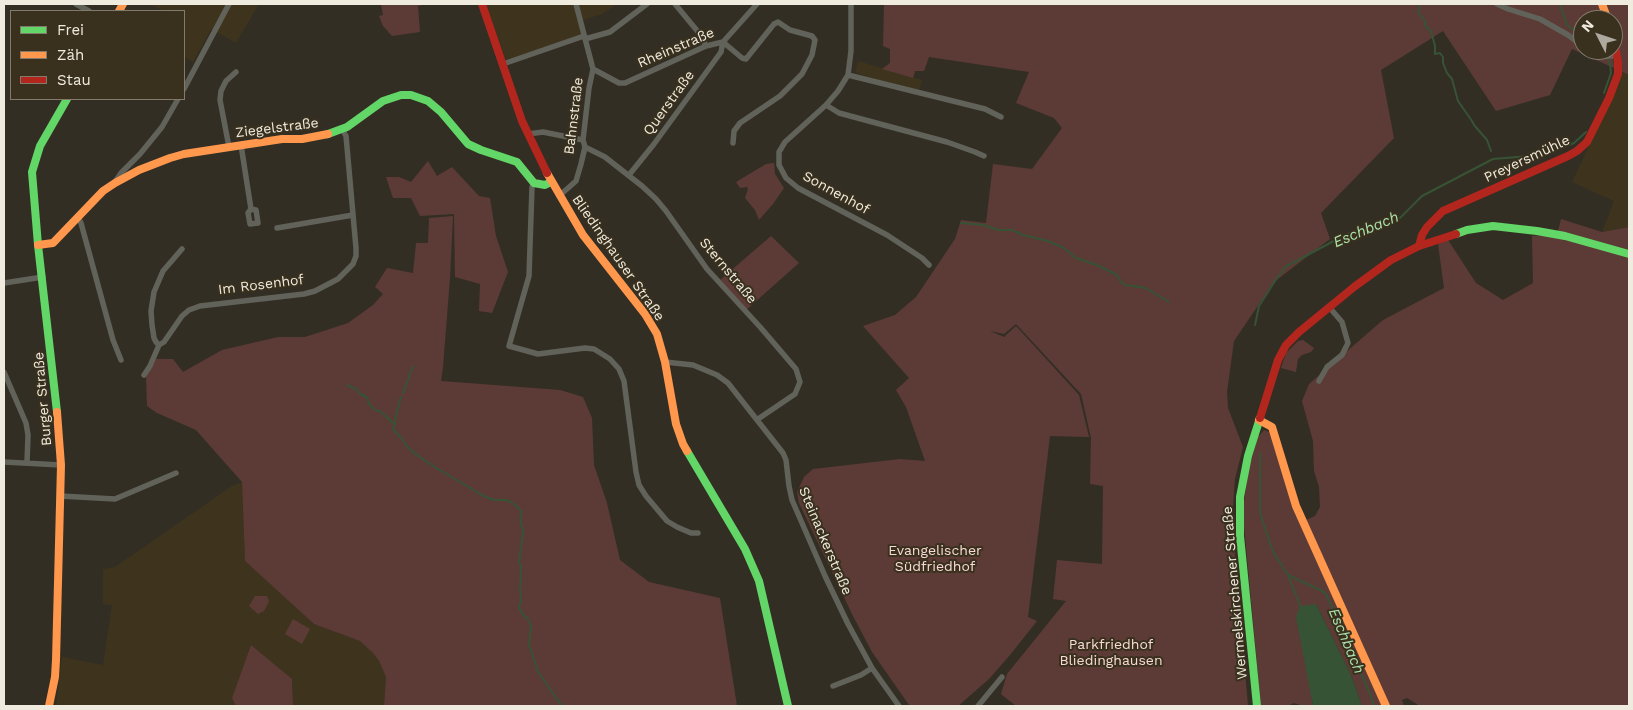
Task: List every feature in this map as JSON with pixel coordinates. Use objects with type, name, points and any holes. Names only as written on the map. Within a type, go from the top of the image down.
[{"type":"main road","name":"Bliedinghauser Straße","points":[[482,4],[528,134],[551,182],[583,235],[652,325],[665,362]]},
{"type":"main road","name":"Preyersmühle","points":[[1420,246],[1421,238],[1427,227],[1443,212],[1568,156],[1582,146],[1590,138],[1609,98],[1618,68],[1615,60]]},
{"type":"main road","name":"Ziegelstraße","points":[[38,245],[53,243],[103,191],[139,170],[170,158],[241,145],[282,139],[310,138],[328,134],[342,129],[388,99],[406,95],[424,98],[436,107],[468,144],[517,162],[534,184]]},
{"type":"main road","name":"Burger Straße","points":[[49,706],[55,677],[56,660],[61,465],[59,426],[38,245],[33,165],[40,146],[66,100]]},
{"type":"main road","points":[[534,184],[539,186],[551,182]]},
{"type":"main road","points":[[1386,706],[1294,501],[1272,428],[1260,420],[1278,360],[1284,349],[1299,332],[1379,268],[1420,246],[1473,228],[1493,226],[1565,236],[1629,254]]},
{"type":"main road","points":[[665,362],[676,424],[683,444],[746,549],[759,581],[788,706]]},
{"type":"main road","name":"Wermelskirchener Straße","points":[[1257,706],[1239,521],[1240,497],[1244,475],[1260,420]]},
{"type":"street","points":[[76,4],[87,10]]},
{"type":"street","points":[[185,87],[229,4]]},
{"type":"street","name":"Bahnstraße","points":[[559,196],[576,181],[585,147],[583,140],[593,69],[576,4]]},
{"type":"street","points":[[503,64],[610,32],[647,4]]},
{"type":"street","points":[[675,4],[699,33],[706,46]]},
{"type":"street","name":"Rheinstraße","points":[[593,69],[619,83],[625,83],[706,46],[723,42],[757,4]]},
{"type":"street","name":"Sonnenhof","points":[[851,4],[851,51],[848,74],[838,91],[826,105],[782,145],[778,159],[780,168],[783,175],[798,188],[887,235],[922,258],[929,265]]},
{"type":"street","points":[[1497,4],[1540,20],[1573,39]]},
{"type":"street","points":[[723,42],[742,58],[746,59],[774,24],[778,22],[790,30],[812,36],[815,40],[812,55],[802,74],[780,96],[740,123],[734,132],[733,143]]},
{"type":"street","name":"Querstraße","points":[[629,175],[721,52],[723,42]]},
{"type":"street","name":"Ziegelstraße","points":[[229,147],[220,100],[221,91],[226,81],[236,72]]},
{"type":"street","points":[[848,74],[985,109],[1000,117]]},
{"type":"street","points":[[115,183],[121,173],[155,137],[177,100]]},
{"type":"street","points":[[826,105],[839,113],[947,142],[984,156]]},
{"type":"street","name":"Im Rosenhof","points":[[144,375],[159,345],[164,342],[182,316],[189,310],[195,307],[304,294],[326,286],[338,279],[356,261],[346,136],[342,129]]},
{"type":"street","points":[[528,134],[543,132],[583,140]]},
{"type":"street","points":[[241,145],[252,208]]},
{"type":"street","name":"Sternstraße","points":[[585,147],[605,157],[650,192],[666,211],[707,269],[767,334],[796,369],[800,382],[795,394],[758,419]]},
{"type":"street","points":[[534,184],[532,187],[529,276],[509,346],[538,354],[576,348],[594,349],[615,363],[624,381],[639,484],[646,496],[667,520],[691,533],[698,533]]},
{"type":"street","points":[[277,228],[352,215]]},
{"type":"street","points":[[78,218],[81,223],[113,340],[121,360]]},
{"type":"street","points":[[159,345],[154,338],[152,325],[151,310],[153,297],[163,271],[182,249]]},
{"type":"street","points":[[4,283],[43,277]]},
{"type":"street","points":[[1319,381],[1328,367],[1342,355],[1348,342],[1342,322],[1329,307]]},
{"type":"street","name":"Steinackerstraße","points":[[665,362],[693,365],[717,375],[728,383],[758,419],[786,460],[792,500],[825,576],[872,668],[899,706]]},
{"type":"street","points":[[4,372],[26,423],[28,435],[27,464]]},
{"type":"street","points":[[4,462],[61,465]]},
{"type":"street","points":[[60,496],[116,499],[176,474]]},
{"type":"street","points":[[833,686],[861,675],[872,668]]},
{"type":"street","points":[[978,706],[1002,677]]},
{"type":"shaded area","points":[[150,4],[259,4],[236,43],[211,29],[193,62],[185,57],[185,10],[162,10]]},
{"type":"shaded area","points":[[486,4],[617,4],[602,14],[580,21],[584,35],[506,60]]},
{"type":"shaded area","points":[[858,61],[922,80],[919,90],[855,72]]},
{"type":"shaded area","points":[[1621,71],[1629,75],[1629,227],[1602,232],[1614,201],[1572,182],[1621,78]]},
{"type":"shaded area","points":[[242,482],[245,561],[314,624],[360,641],[373,653],[386,677],[384,706],[293,706],[292,679],[251,645],[232,698],[236,706],[56,706],[62,657],[103,665],[112,605],[103,604],[103,569],[115,567],[232,486]]},
{"type":"shaded area","points":[[1316,604],[1351,675],[1362,706],[1313,706],[1296,617],[1300,606]]},
{"type":"green space","points":[[381,4],[426,4],[418,6],[420,32],[392,36],[383,26],[379,16],[383,15]]},
{"type":"green space","points":[[884,4],[1599,4],[1601,10],[1573,10],[1573,49],[1550,95],[1496,111],[1443,31],[1381,70],[1394,138],[1321,213],[1330,239],[1274,282],[1234,341],[1227,392],[1228,408],[1243,447],[1235,479],[1232,519],[1248,706],[1016,706],[1001,694],[1007,674],[1066,601],[1053,599],[1057,560],[1102,564],[1103,486],[1090,484],[1091,438],[1081,394],[1016,324],[1004,334],[990,331],[1004,337],[1016,326],[1079,395],[1089,437],[1050,436],[1028,617],[1037,621],[989,679],[958,706],[909,705],[872,652],[799,503],[797,492],[804,477],[813,469],[900,459],[925,461],[906,407],[896,390],[909,378],[863,326],[895,315],[916,297],[955,239],[961,220],[986,223],[993,164],[1032,169],[1062,128],[1054,118],[1016,103],[1029,72],[929,57],[924,71],[915,71],[913,78],[882,69],[890,63],[890,49],[883,46]]},
{"type":"green space","points":[[1606,4],[1629,4],[1629,75],[1621,71],[1620,60],[1623,60],[1623,10],[1609,10]]},
{"type":"green space","points":[[1596,60],[1614,60],[1614,68]]},
{"type":"green space","points":[[428,161],[437,176],[452,167],[479,196],[490,198],[496,236],[508,272],[492,313],[479,311],[480,284],[455,277],[454,214],[420,216],[411,198],[393,198],[386,177],[399,177],[411,182]]},
{"type":"green space","points":[[774,163],[775,174],[784,188],[759,220],[755,210],[745,198],[747,187],[740,188],[736,182],[766,164]]},
{"type":"green space","points":[[453,216],[450,278],[441,381],[560,390],[583,397],[592,418],[594,465],[607,503],[620,560],[649,582],[720,598],[737,706],[384,706],[386,677],[373,653],[360,641],[314,624],[245,561],[242,482],[196,430],[157,413],[147,406],[146,376],[156,359],[173,359],[183,372],[222,350],[278,337],[305,337],[348,323],[373,305],[383,294],[375,287],[387,268],[413,273],[416,243],[428,243],[429,218]]},
{"type":"green space","points":[[1561,219],[1602,232],[1629,227],[1629,250],[1558,231]]},
{"type":"green space","points":[[1548,235],[1629,257],[1629,706],[1420,706],[1407,698],[1402,700],[1404,706],[1388,706],[1306,520],[1315,516],[1320,507],[1319,487],[1314,471],[1313,441],[1302,401],[1309,384],[1383,320],[1444,288],[1438,244],[1448,240],[1476,283],[1503,300],[1533,283],[1532,236]]},
{"type":"green space","points":[[771,236],[799,263],[746,310],[720,280]]},
{"type":"green space","points":[[1303,340],[1314,348],[1311,352],[1302,355],[1298,359],[1296,372],[1281,368],[1286,353],[1298,341]]},
{"type":"green space","points":[[1264,430],[1271,433],[1276,451],[1383,706],[1362,706],[1351,675],[1316,604],[1308,675],[1313,706],[1303,706],[1294,703],[1287,706],[1261,706],[1244,526],[1244,502],[1249,468],[1258,437]]},
{"type":"green space","points":[[255,596],[267,596],[269,602],[264,611],[258,614],[249,606]]},
{"type":"green space","points":[[293,619],[310,629],[302,644],[285,634]]},
{"type":"green space","points":[[251,645],[292,679],[293,706],[236,706],[232,698]]},
{"type":"waterway","points":[[1420,4],[1418,12],[1425,21],[1425,26],[1431,31],[1435,54],[1440,53],[1443,57],[1443,63],[1452,79],[1458,101],[1487,140],[1491,151]]},
{"type":"waterway","name":"Eschbach","points":[[1560,4],[1567,25],[1573,30]]},
{"type":"waterway","name":"Eschbach","points":[[1604,93],[1611,73],[1608,60]]},
{"type":"waterway","name":"Eschbach","points":[[1255,325],[1259,306],[1285,267],[1345,235],[1370,225],[1384,224],[1400,218],[1422,196],[1493,159],[1542,155],[1574,143],[1586,132]]},
{"type":"waterway","points":[[961,223],[984,225],[998,230],[1012,230],[1023,235],[1048,241],[1064,248],[1076,258],[1097,265],[1117,275],[1125,285],[1146,288],[1169,302]]},
{"type":"waterway","points":[[403,393],[413,366]]},
{"type":"waterway","points":[[347,385],[367,397],[369,404],[373,408],[395,423]]},
{"type":"waterway","points":[[401,397],[393,429],[414,453],[482,495],[493,500],[511,502],[522,512],[520,516],[523,533],[519,561],[521,567],[521,600],[519,608],[528,619],[531,627],[529,644],[538,672],[562,706]]},
{"type":"waterway","name":"Eschbach","points":[[1260,453],[1260,513],[1273,552],[1288,575],[1326,594],[1374,706]]},
{"type":"waterway","points":[[1288,575],[1301,608]]},
{"type":"traffic: fast","points":[[328,134],[347,127],[383,101],[401,95],[411,95],[428,101],[441,112],[468,144],[517,162],[534,183],[545,185],[551,182]]},
{"type":"traffic: fast","points":[[57,412],[38,245],[32,172],[40,146],[66,100]]},
{"type":"traffic: fast","points":[[1456,234],[1467,230],[1493,226],[1537,231],[1565,236],[1629,254]]},
{"type":"traffic: fast","points":[[1257,706],[1240,536],[1240,497],[1248,456],[1260,418]]},
{"type":"traffic: fast","points":[[687,451],[745,549],[759,581],[788,706]]},
{"type":"traffic: slow","points":[[120,10],[123,4]]},
{"type":"traffic: slow","points":[[1602,4],[1604,10]]},
{"type":"traffic: slow","points":[[38,245],[53,243],[103,191],[115,183],[139,170],[170,158],[184,154],[282,139],[302,139],[328,134]]},
{"type":"traffic: slow","points":[[547,173],[583,235],[645,314],[657,334],[665,362],[676,424],[687,451]]},
{"type":"traffic: slow","points":[[49,706],[55,677],[56,660],[61,465],[57,412]]},
{"type":"traffic: slow","points":[[1259,420],[1272,427],[1296,506],[1386,706]]},
{"type":"traffic: jam","points":[[482,4],[522,121],[547,173]]},
{"type":"traffic: jam","points":[[1419,246],[1422,235],[1427,227],[1443,211],[1568,156],[1587,142],[1609,98],[1618,74],[1618,60]]},
{"type":"traffic: jam","points":[[1260,418],[1278,360],[1286,345],[1299,332],[1354,287],[1391,260],[1419,246],[1456,234]]},
{"type":"park label","name":"Evangelischer Südfriedhof","points":[[935,560]]},
{"type":"park label","name":"Parkfriedhof Bliedinghausen","points":[[1111,654]]}]
